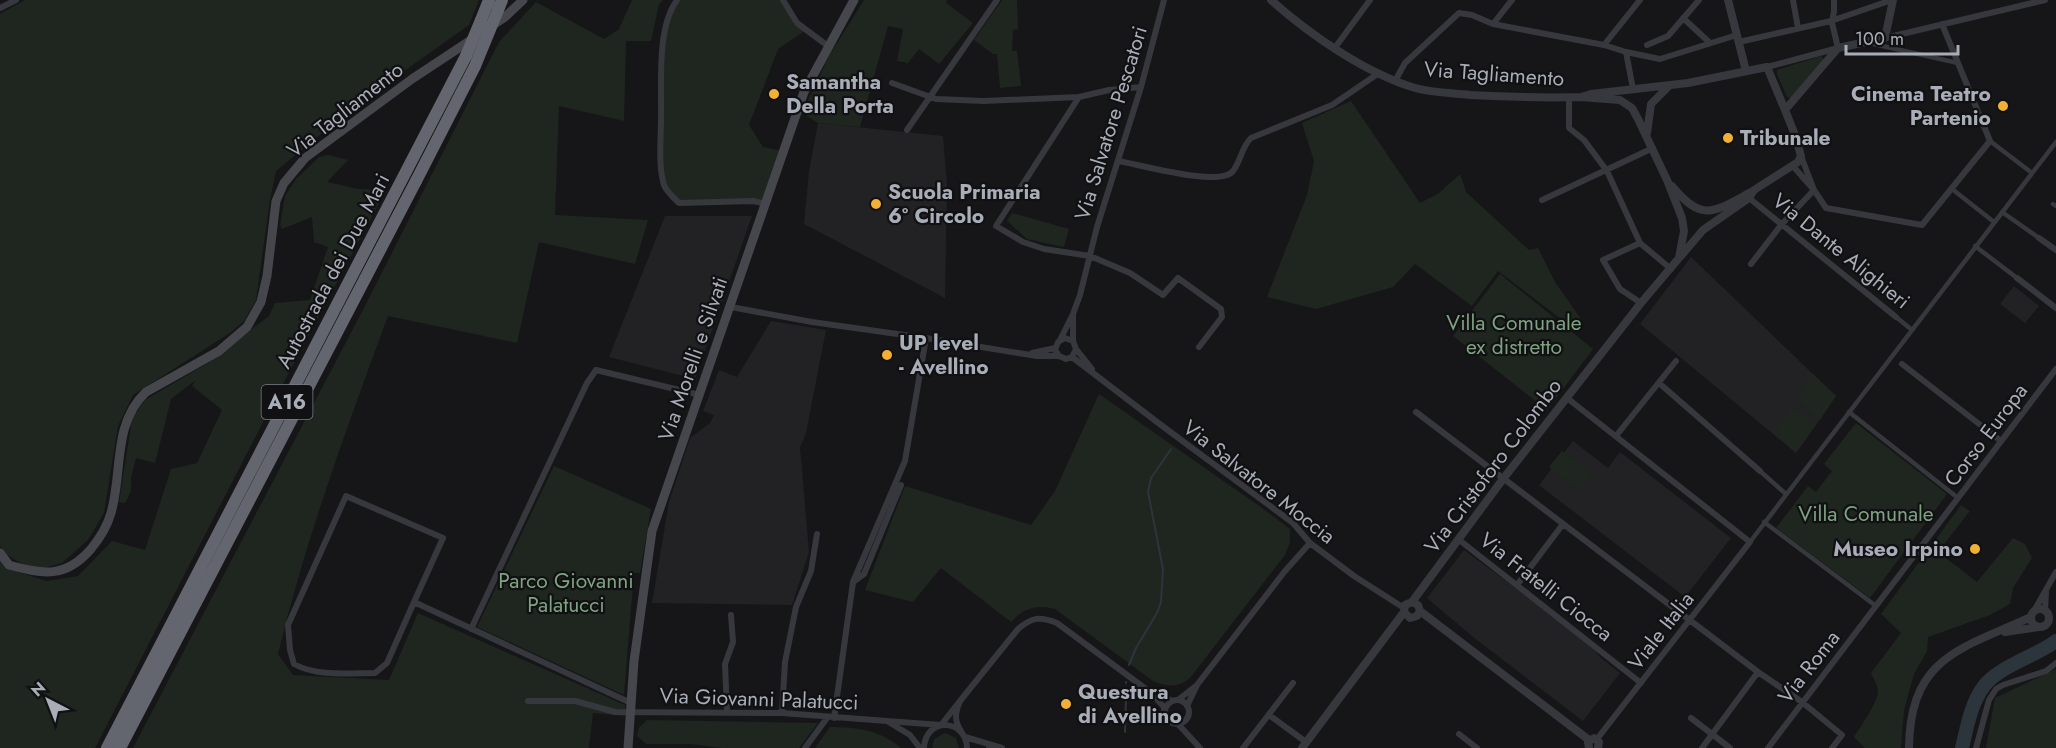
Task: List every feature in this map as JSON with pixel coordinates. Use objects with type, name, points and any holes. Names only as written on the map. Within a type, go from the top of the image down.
[{"type":"highway","name":"Autostrada dei Due Mari","points":[[107,748],[466,56],[489,0]]},
{"type":"highway","name":"Autostrada dei Due Mari","points":[[120,748],[466,84],[500,5]]},
{"type":"main road","name":"Via Tagliamento","points":[[0,553],[9,565],[42,573],[62,570],[82,560],[102,536],[110,516],[124,426],[136,401],[146,392],[219,351],[247,327],[261,302],[267,276],[276,201],[284,183],[311,153],[403,86],[505,17],[523,0]]},
{"type":"main road","name":"Via Morelli e Silvati","points":[[628,748],[634,661],[652,531],[804,92],[854,0]]},
{"type":"street","points":[[0,8],[16,0]]},
{"type":"street","points":[[677,0],[667,22],[662,52],[661,153],[664,186],[678,203],[753,201],[766,204]]},
{"type":"street","points":[[783,0],[797,23],[828,46]]},
{"type":"street","points":[[907,129],[997,0]]},
{"type":"street","name":"Via Salvatore Pescatori","points":[[1060,340],[1073,314],[1141,87],[1164,0]]},
{"type":"street","name":"Via Tagliamento","points":[[1270,0],[1297,24],[1334,49],[1395,81],[1418,89],[1500,97],[1581,97],[1669,86]]},
{"type":"street","points":[[1334,49],[1370,0]]},
{"type":"street","points":[[1493,24],[1512,0]]},
{"type":"street","points":[[1604,45],[1640,0]]},
{"type":"street","points":[[1647,45],[1668,36],[1699,0]]},
{"type":"street","points":[[1793,0],[1798,28]]},
{"type":"street","points":[[1834,0],[1832,23],[1838,48]]},
{"type":"street","points":[[1395,81],[1405,63],[1459,13],[1472,15],[1493,24],[1604,45],[1660,59],[1709,42],[1833,20],[1893,0]]},
{"type":"street","points":[[1885,38],[1893,0]]},
{"type":"street","points":[[1647,133],[1651,104],[1669,86],[1767,67],[1838,48],[2045,0]]},
{"type":"street","points":[[1727,1],[1746,71]]},
{"type":"street","points":[[1683,18],[1709,42]]},
{"type":"street","points":[[1942,24],[1990,141],[2032,173]]},
{"type":"street","points":[[1866,42],[1958,63]]},
{"type":"street","points":[[1785,110],[1838,48]]},
{"type":"street","points":[[1626,52],[1633,89]]},
{"type":"street","points":[[1767,67],[1795,135],[1814,190]]},
{"type":"street","points":[[1118,160],[1208,178],[1224,177],[1233,172],[1245,144],[1251,138],[1332,105],[1379,73]]},
{"type":"street","points":[[892,82],[936,99],[984,101],[1079,97],[1110,90],[1141,87]]},
{"type":"street","points":[[1079,97],[996,226],[1023,242],[1044,249],[1090,256],[1130,273],[1163,296],[1178,278],[1221,309],[1222,317],[1199,347]]},
{"type":"street","points":[[1569,97],[1569,128],[1584,140],[1606,171],[1640,243],[1671,269]]},
{"type":"street","points":[[1581,97],[1624,101],[1632,108],[1647,133],[1682,218],[1684,231],[1679,258]]},
{"type":"street","points":[[1792,165],[1826,208],[1922,225],[1990,141]]},
{"type":"street","points":[[1567,398],[1750,542],[2056,142]]},
{"type":"street","points":[[1542,200],[1653,148]]},
{"type":"street","points":[[1667,180],[1685,202],[1694,208],[1706,211],[1721,208],[1754,190],[1798,162],[1801,156]]},
{"type":"street","points":[[1952,189],[1994,222]]},
{"type":"street","points":[[1749,198],[1754,190]]},
{"type":"street","points":[[1751,264],[1781,225],[1814,190]]},
{"type":"street","name":"Via Cristoforo Colombo","points":[[1412,602],[1503,479],[1641,303],[1703,230],[1749,198]]},
{"type":"street","name":"Via Dante Alighieri","points":[[1749,198],[1912,330]]},
{"type":"street","points":[[2002,212],[2056,250]]},
{"type":"street","points":[[1640,243],[1603,260],[1620,289],[1641,303]]},
{"type":"street","points":[[1975,246],[2056,308]]},
{"type":"street","points":[[731,307],[812,322],[1029,354],[1059,356],[1066,359],[1072,357],[1076,349],[1073,341],[1068,338],[1060,340],[1055,348],[1029,354]]},
{"type":"street","name":"Via Salvatore Pescatori","points":[[1073,314],[1073,341]]},
{"type":"street","points":[[834,718],[853,582],[905,460],[926,338]]},
{"type":"street","points":[[1055,348],[1059,356]]},
{"type":"street","name":"Via Salvatore Moccia","points":[[1076,349],[1098,377]]},
{"type":"street","points":[[1891,356],[2001,441]]},
{"type":"street","name":"Via Salvatore Moccia","points":[[1072,357],[1293,523],[1310,543],[1404,610]]},
{"type":"street","points":[[1616,436],[1676,361]]},
{"type":"street","name":"Corso Europa","points":[[1876,606],[2056,369]]},
{"type":"street","points":[[471,629],[587,383],[596,370],[700,395]]},
{"type":"street","points":[[1659,383],[1786,494]]},
{"type":"street","points":[[1416,412],[1758,672],[1802,702],[1842,735],[1832,748]]},
{"type":"street","points":[[1849,412],[1958,498]]},
{"type":"street","points":[[853,582],[864,574],[901,484]]},
{"type":"street","points":[[346,495],[443,538],[414,602],[387,663],[375,673],[329,672],[303,669],[294,664],[288,625],[346,495]]},
{"type":"street","points":[[1764,522],[1876,606]]},
{"type":"street","points":[[1517,585],[1563,524]]},
{"type":"street","points":[[782,713],[785,662],[796,607],[811,571],[817,534]]},
{"type":"street","name":"Via Fratelli Ciocca","points":[[1458,540],[1641,683]]},
{"type":"street","name":"Viale Italia","points":[[1595,745],[1750,542]]},
{"type":"street","points":[[1178,724],[1187,717],[1187,706],[1197,685],[1285,571],[1310,543]]},
{"type":"street","points":[[2056,572],[2033,614],[2032,623],[2056,627]]},
{"type":"street","points":[[1997,633],[2042,626],[2048,621],[2047,588]]},
{"type":"street","points":[[414,602],[631,707]]},
{"type":"street","points":[[1269,715],[1304,745],[1407,603],[1412,602],[1418,605],[1420,611],[1595,745]]},
{"type":"street","name":"Via Roma","points":[[1768,748],[1876,606]]},
{"type":"street","points":[[1909,748],[1912,713],[1916,698],[1925,680],[1948,656],[1963,646],[1997,633],[2040,609],[2056,622]]},
{"type":"street","points":[[1404,610],[1407,617],[1414,618],[1420,611]]},
{"type":"street","points":[[727,712],[725,664],[733,642],[731,615]]},
{"type":"street","points":[[922,748],[929,732],[941,725],[1018,629],[1029,619],[1043,617],[1057,622],[1150,692],[1164,707],[1170,723],[1178,724],[1200,748]]},
{"type":"street","points":[[1976,748],[1989,700],[1996,689],[2046,671],[2056,663]]},
{"type":"street","points":[[1702,748],[1758,672]]},
{"type":"street","points":[[1243,748],[1293,683]]},
{"type":"street","points":[[1165,712],[1167,705],[1197,685]]},
{"type":"street","points":[[1150,692],[1187,706]]},
{"type":"street","name":"Via Giovanni Palatucci","points":[[528,701],[575,701],[615,712],[631,707],[782,713],[941,725],[955,727],[963,734]]},
{"type":"street","points":[[960,701],[956,724],[963,734],[967,748]]},
{"type":"street","points":[[805,748],[826,718]]},
{"type":"street","points":[[1690,718],[1730,748]]},
{"type":"street","name":"Via Giovanni Palatucci","points":[[887,721],[910,735],[922,748]]},
{"type":"street","points":[[963,734],[1002,748]]},
{"type":"street","points":[[1459,734],[1477,748]]},
{"type":"street","points":[[989,748],[1002,748]]},
{"type":"shaded area","name":"Scuola Primaria 6° Circolo","points":[[818,123],[943,136],[947,184],[945,298],[804,224],[809,171]]},
{"type":"shaded area","points":[[665,216],[752,216],[695,379],[609,357]]},
{"type":"shaded area","points":[[1691,257],[1836,396],[1796,453],[1640,324]]},
{"type":"shaded area","points":[[2014,286],[2039,306],[2025,323],[2000,304]]},
{"type":"shaded area","points":[[771,321],[826,330],[806,433],[800,447],[809,552],[792,605],[652,603],[669,502],[690,438],[710,423],[714,415],[703,411],[719,370],[737,377]]},
{"type":"shaded area","points":[[1573,441],[1608,468],[1620,452],[1731,538],[1685,597],[1539,485]]},
{"type":"shaded area","points":[[1464,550],[1587,641],[1601,658],[1620,673],[1583,721],[1473,637],[1427,598]]},
{"type":"green space","points":[[25,0],[479,0],[469,25],[355,106],[276,171],[256,300],[244,321],[230,333],[133,395],[118,426],[104,513],[88,540],[62,563],[44,568],[22,564],[4,553],[0,546],[0,14]]},
{"type":"green space","points":[[632,0],[663,0],[659,4],[651,41],[626,41],[624,121],[559,106],[555,215],[648,220],[635,264],[539,242],[517,343],[388,316],[314,525],[278,654],[293,675],[389,680],[418,613],[625,705],[626,716],[593,713],[589,748],[133,748],[366,304],[499,42],[536,2],[604,39],[619,29]]},
{"type":"green space","points":[[677,0],[783,0],[797,23],[806,30],[778,49],[749,125],[763,147],[783,151],[766,204],[679,203],[664,186],[661,153],[662,52],[667,22]]},
{"type":"green space","points":[[864,0],[947,0],[946,3],[973,23],[939,64],[919,49],[908,63],[897,61],[903,29],[888,26],[860,127],[818,123],[802,113],[829,56]]},
{"type":"green space","points":[[1002,0],[1017,0],[1018,29],[1013,30],[1012,51],[1017,51],[1021,86],[1000,88],[997,54],[993,54],[974,40]]},
{"type":"green space","points":[[1821,56],[1824,60],[1791,98],[1787,97],[1777,70]]},
{"type":"green space","points":[[1351,101],[1420,203],[1439,193],[1460,174],[1466,192],[1529,250],[1538,248],[1555,282],[1581,319],[1574,329],[1498,271],[1472,306],[1415,264],[1393,287],[1316,309],[1267,297],[1307,195],[1314,161],[1302,123]]},
{"type":"green space","points":[[328,155],[348,160],[327,182],[358,189],[386,190],[95,748],[0,748],[0,559],[8,569],[47,581],[78,576],[112,541],[145,550],[171,469],[197,463],[222,410],[192,386],[196,380],[171,399],[155,463],[136,458],[131,478],[131,491],[125,503],[119,502],[132,419],[145,400],[208,363],[269,316],[275,303],[310,300],[328,247],[314,242],[312,217],[282,229],[280,225],[285,196],[296,179],[319,157]]},
{"type":"green space","points":[[1012,213],[1069,229],[1064,247],[1027,239],[1007,221]]},
{"type":"green space","name":"Villa Comunale ex distretto","points":[[1500,274],[1593,349],[1547,410],[1453,336]]},
{"type":"green space","points":[[1813,374],[1836,396],[1820,420],[1800,403],[1799,394]]},
{"type":"green space","points":[[1099,394],[1290,529],[1290,542],[1285,555],[1190,678],[1173,686],[1153,681],[1055,609],[1031,608],[1011,622],[941,568],[913,602],[865,590],[905,486],[1031,525],[1055,491]]},
{"type":"green space","points":[[1795,409],[1816,425],[1796,453],[1773,433],[1790,410]]},
{"type":"green space","name":"Villa Comunale","points":[[1856,423],[1947,494],[1870,598],[1776,528],[1808,486],[1816,492],[1832,471],[1824,464]]},
{"type":"green space","points":[[1562,451],[1592,474],[1579,490],[1549,467]]},
{"type":"green space","name":"Parco Giovanni Palatucci","points":[[554,466],[651,509],[640,573],[634,573],[624,695],[477,627]]},
{"type":"green space","points":[[1961,505],[1970,511],[1938,552],[1977,582],[2013,538],[2025,544],[2032,558],[2013,588],[2010,604],[1990,615],[1928,637],[1927,651],[1914,674],[1904,710],[1901,748],[1865,748],[1854,737],[1877,697],[1877,687],[1871,673],[1901,633],[1881,614]]},
{"type":"green space","points":[[2056,669],[2056,748],[1986,748],[1995,698]]},
{"type":"green space","points":[[647,720],[818,723],[799,748],[722,748],[691,744],[646,744],[637,736],[639,728]]},
{"type":"green space","points":[[830,727],[877,733],[901,748],[815,748]]},
{"type":"green space","points":[[945,733],[956,738],[959,748],[932,748],[934,739]]},
{"type":"waterway","points":[[1129,665],[1161,602],[1163,569],[1148,492],[1151,478],[1171,449]]},
{"type":"waterway","points":[[1962,748],[1973,708],[1990,679],[2056,641]]},
{"type":"waterway","points":[[1125,732],[1126,697]]},
{"type":"place","name":"Samantha Della Porta","points":[[774,94]]},
{"type":"place","name":"Cinema Teatro Partenio","points":[[2003,106]]},
{"type":"place","name":"Tribunale","points":[[1728,138]]},
{"type":"place","name":"Scuola Primaria 6° Circolo","points":[[876,204]]},
{"type":"place","name":"UP level - Avellino","points":[[887,355]]},
{"type":"place","name":"Museo Irpino","points":[[1975,549]]},
{"type":"place","name":"Questura di Avellino","points":[[1066,704]]}]
